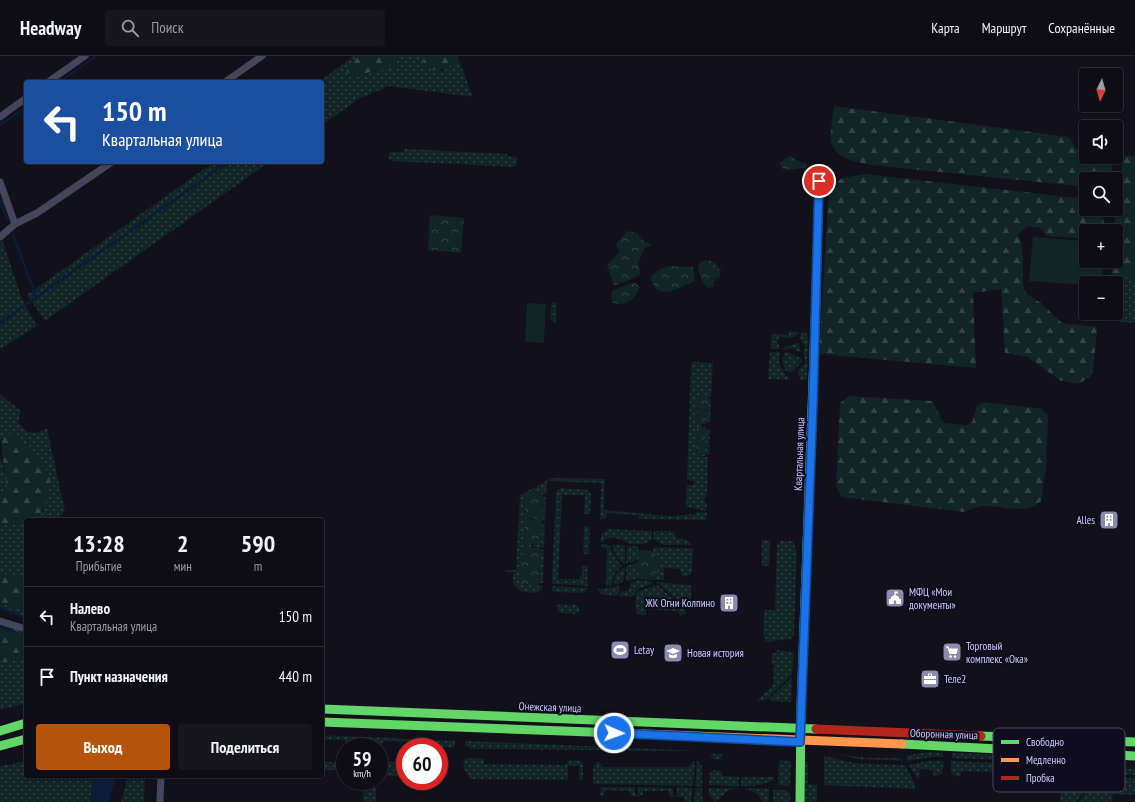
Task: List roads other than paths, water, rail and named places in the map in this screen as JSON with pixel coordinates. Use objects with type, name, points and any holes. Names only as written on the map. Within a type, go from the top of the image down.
[{"type":"main road","name":"Квартальная улица","points":[[800,802],[800,729],[814,379],[819,181]]},
{"type":"main road","name":"Онежская улица","points":[[324,709],[800,729]]},
{"type":"main road","points":[[324,722],[800,742]]},
{"type":"main road","points":[[0,731],[24,724]]},
{"type":"main road","name":"Оборонная улица","points":[[800,729],[993,736]]},
{"type":"main road","points":[[0,746],[24,740]]},
{"type":"main road","name":"Оборонная улица","points":[[800,742],[993,748]]},
{"type":"main road","name":"Оборонная улица","points":[[1125,742],[1135,742]]},
{"type":"main road","name":"Оборонная улица","points":[[1125,755],[1135,756]]},
{"type":"street","points":[[51,80],[85,56]]},
{"type":"street","points":[[228,80],[262,56]]},
{"type":"street","points":[[0,117],[24,99]]},
{"type":"street","points":[[0,238],[15,224],[36,214],[109,164]]},
{"type":"street","points":[[0,182],[15,224]]},
{"type":"street","points":[[0,620],[24,628]]},
{"type":"street","points":[[160,802],[161,778]]},
{"type":"water","points":[[94,778],[115,778],[109,802],[90,802]]},
{"type":"waterway","points":[[63,80],[96,56]]},
{"type":"waterway","points":[[0,125],[24,108]]},
{"type":"waterway","points":[[0,323],[225,164]]},
{"type":"waterway","points":[[0,199],[8,221]]},
{"type":"waterway","points":[[13,235],[36,296]]},
{"type":"waterway","points":[[0,608],[24,617]]},
{"type":"waterway","points":[[0,626],[17,633]]},
{"type":"place","name":"Alles","points":[[1109,520]]},
{"type":"place","name":"МФЦ «Мои документы»","points":[[895,598]]},
{"type":"place","name":"ЖК Огни Колпино","points":[[729,603]]},
{"type":"place","name":"Letay","points":[[620,650]]},
{"type":"place","name":"Торговый комплекс «Ока»","points":[[952,652]]},
{"type":"place","name":"Новая история","points":[[673,653]]},
{"type":"place","name":"Теле2","points":[[930,679]]}]
